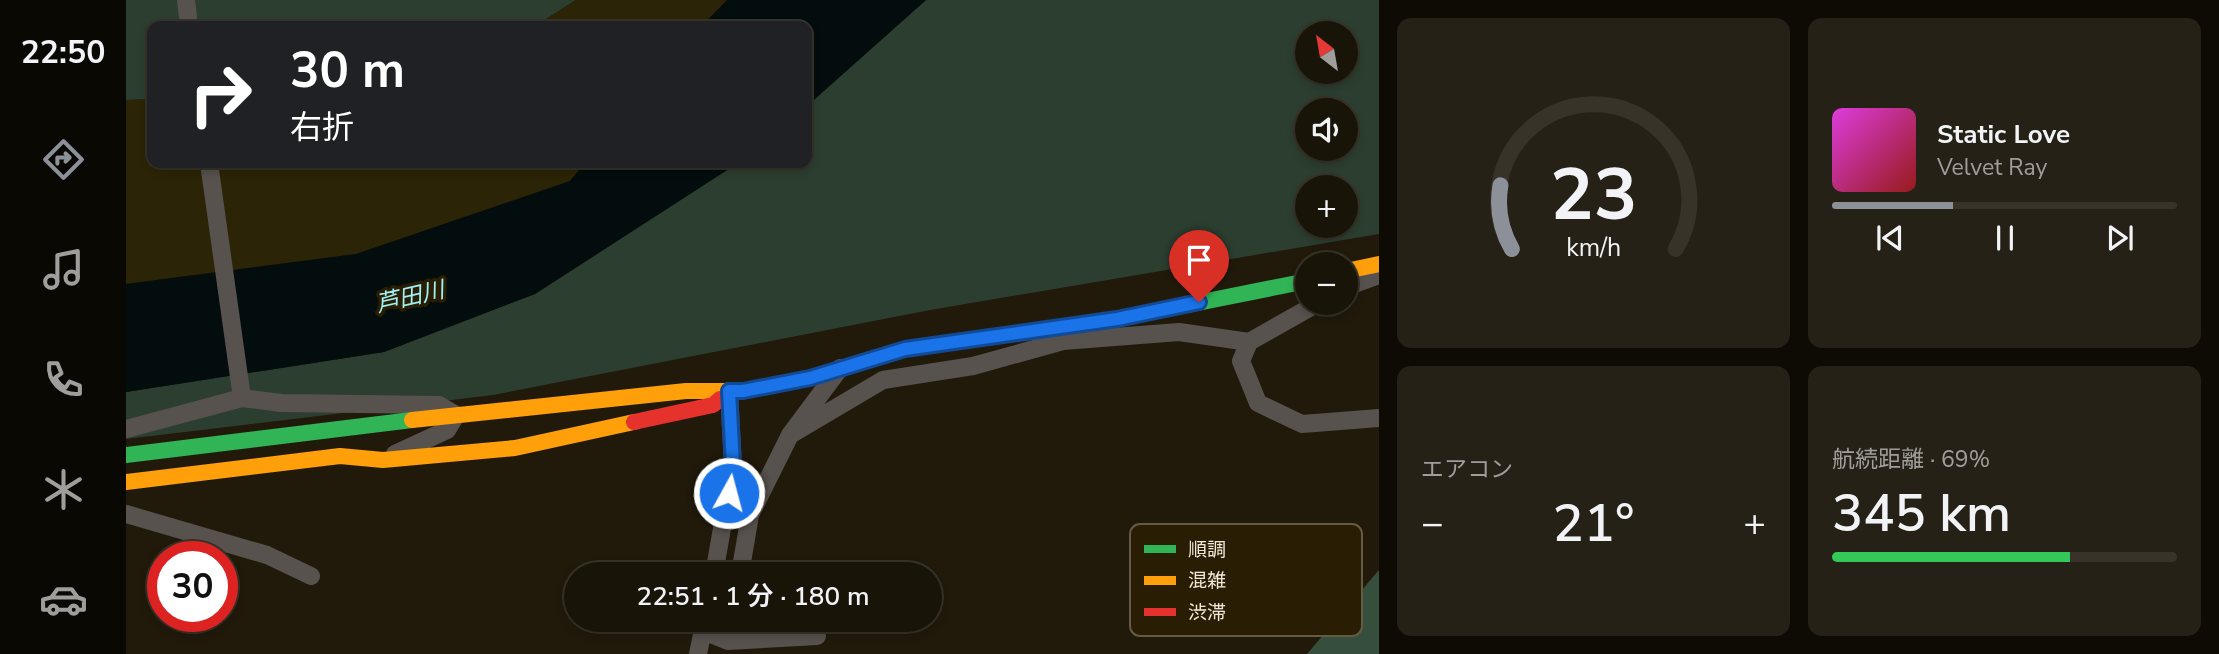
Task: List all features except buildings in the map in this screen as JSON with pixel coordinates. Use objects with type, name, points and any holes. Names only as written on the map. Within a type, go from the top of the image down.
[{"type":"street","points":[[186,0],[188,21]]},
{"type":"street","points":[[210,168],[241,389]]},
{"type":"street","points":[[1358,268],[1379,264]]},
{"type":"street","points":[[1358,283],[1379,275]]},
{"type":"street","points":[[790,435],[883,380],[973,366],[1062,334],[1117,319],[1295,283]]},
{"type":"street","points":[[126,455],[456,415],[686,391],[736,391],[810,378],[905,349],[1062,334],[1179,332],[1249,342],[1297,315]]},
{"type":"street","points":[[1249,342],[1241,361],[1258,403],[1302,424],[1379,418]]},
{"type":"street","points":[[742,562],[750,515],[790,435],[840,369]]},
{"type":"street","points":[[126,429],[241,389],[281,403],[439,405],[456,415]]},
{"type":"street","points":[[126,482],[340,456],[383,460],[515,448],[713,405],[736,391]]},
{"type":"street","points":[[715,562],[733,466],[736,391]]},
{"type":"street","points":[[383,460],[447,430],[456,415]]},
{"type":"street","points":[[126,513],[267,555],[311,576]]},
{"type":"street","points":[[698,654],[703,632]]},
{"type":"street","points":[[714,632],[728,641],[817,636]]},
{"type":"street","points":[[728,641],[730,632]]},
{"type":"green space","points":[[126,0],[576,0],[543,21],[147,21],[147,99],[126,100]]},
{"type":"green space","points":[[926,0],[1379,0],[1379,234],[1358,238],[1358,175],[1295,175],[1295,238],[1355,238],[930,310],[493,395],[126,439],[126,392],[384,352],[535,294],[730,168],[812,168],[812,102]]},
{"type":"green space","points":[[1379,570],[1379,654],[1307,654],[1322,636],[1362,636],[1362,590]]},
{"type":"sand","points":[[576,0],[727,0],[707,21],[543,21]]},
{"type":"sand","points":[[147,99],[147,168],[581,168],[570,181],[356,254],[126,284],[126,100]]},
{"type":"water","points":[[727,0],[926,0],[812,102],[812,21],[707,21]]},
{"type":"water","name":"芦田川","points":[[581,168],[730,168],[535,294],[384,352],[126,392],[126,284],[356,254],[570,181]]},
{"type":"traffic: fast","points":[[946,343],[1117,319],[1295,283]]},
{"type":"traffic: fast","points":[[126,455],[412,420]]},
{"type":"traffic: slow","points":[[1358,268],[1379,264]]},
{"type":"traffic: slow","points":[[412,420],[686,391],[743,391],[810,378],[905,349],[946,343]]},
{"type":"traffic: slow","points":[[126,482],[340,456],[383,460],[515,448],[634,422]]},
{"type":"traffic: jam","points":[[634,422],[713,405],[720,399]]},
{"type":"route","points":[[729,493],[733,466],[729,391],[743,391],[810,378],[905,349],[1117,319],[1199,302]]}]
